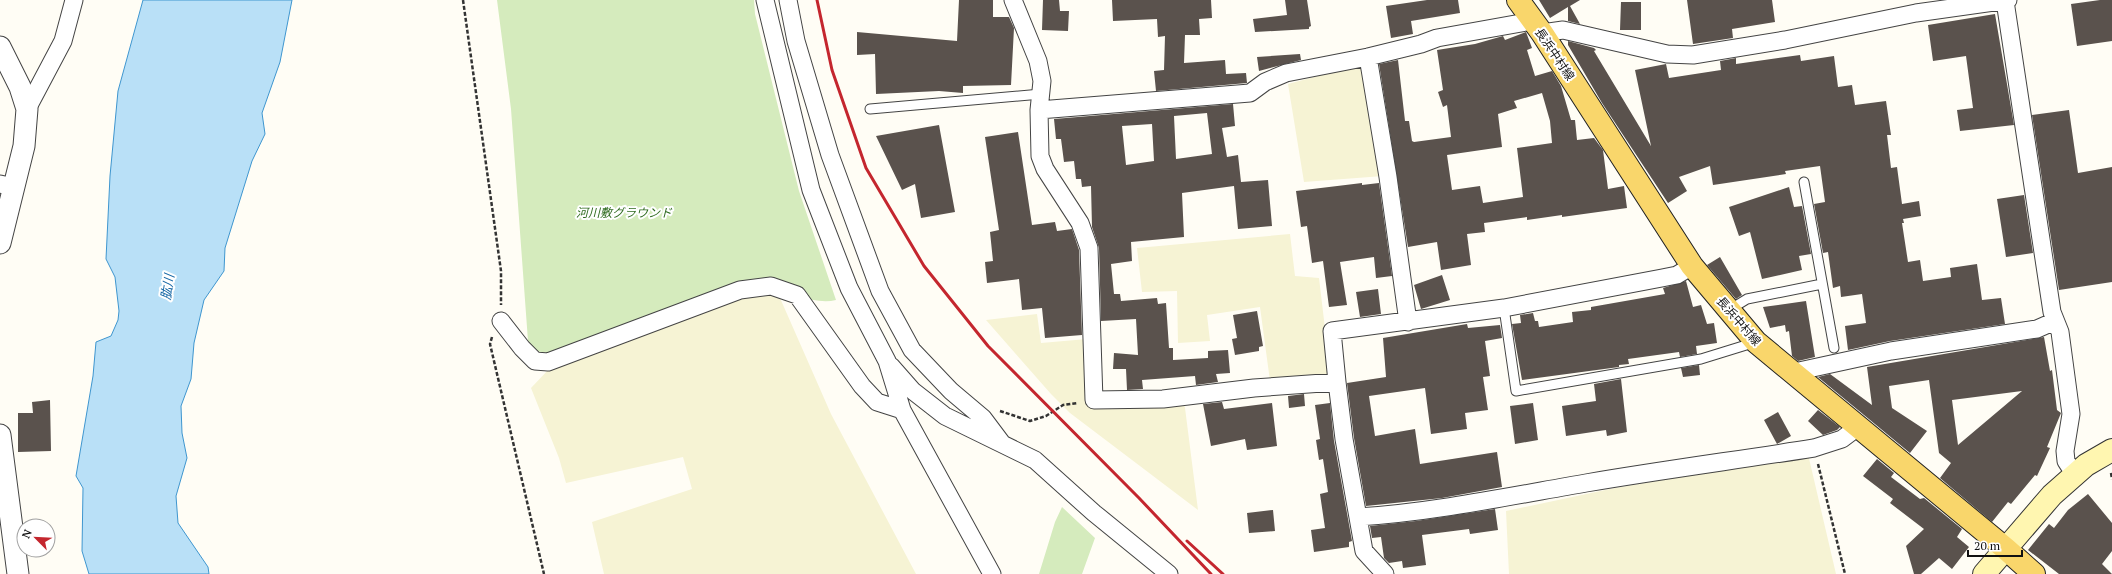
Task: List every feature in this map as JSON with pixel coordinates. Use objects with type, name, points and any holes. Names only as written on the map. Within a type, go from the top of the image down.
[{"type":"main road","name":"長浜中村線","points":[[1518,0],[1692,266],[1756,342],[2006,549],[2034,574]]},
{"type":"main road","points":[[1984,574],[2052,495],[2086,466],[2112,450]]},
{"type":"street","points":[[27,109],[63,41],[74,0]]},
{"type":"street","points":[[765,0],[811,190],[849,288],[887,361],[902,410],[992,574]]},
{"type":"street","points":[[788,0],[796,41],[830,155],[880,291],[912,350],[951,391],[983,418],[1000,442]]},
{"type":"street","points":[[1013,0],[1038,61],[1042,81],[1040,102],[1040,156],[1045,169],[1080,223],[1089,248],[1094,400],[1163,399],[1254,388],[1337,382]]},
{"type":"street","points":[[1040,102],[1250,93],[1265,82],[1286,73],[1368,57],[1421,44],[1437,38],[1537,27],[1563,30],[1667,54],[1693,55],[1785,40],[1916,13],[2006,0],[2052,312],[2060,332],[2071,414],[2066,461],[2075,475]]},
{"type":"street","points":[[0,47],[20,87],[27,109],[24,146],[6,186],[0,243]]},
{"type":"street","points":[[1368,57],[1384,154],[1408,322]]},
{"type":"street","points":[[1385,574],[1364,551],[1344,439],[1332,331],[1504,308],[1677,275],[1692,266]]},
{"type":"street","points":[[501,321],[522,348],[535,361],[548,362],[740,290],[771,286],[797,295],[862,386],[877,402],[902,410]]},
{"type":"street","points":[[1795,375],[1799,371],[1891,351],[2037,329],[2055,321]]},
{"type":"street","points":[[887,361],[913,391],[945,416],[1035,460],[1094,513],[1169,574]]},
{"type":"street","points":[[1358,517],[1384,516],[1497,499],[1610,479],[1814,448],[1842,439],[1858,427]]},
{"type":"street","points":[[0,435],[18,574]]},
{"type":"lane","points":[[870,109],[1040,102]]},
{"type":"lane","points":[[1804,182],[1834,348]]},
{"type":"lane","points":[[1729,310],[1747,299],[1822,284]]},
{"type":"lane","points":[[1504,308],[1516,391],[1701,359],[1756,342]]},
{"type":"path","points":[[464,0],[501,271],[501,321],[494,328],[490,344],[497,368],[540,564],[544,574]]},
{"type":"path","points":[[983,418],[990,411],[996,410],[1030,421],[1046,416],[1063,405],[1094,400]]},
{"type":"path","points":[[1814,448],[1844,574]]},
{"type":"shaded area","points":[[1367,63],[1383,176],[1304,182],[1288,84]]},
{"type":"shaded area","points":[[1290,234],[1295,276],[1319,278],[1331,379],[1270,381],[1260,307],[1207,315],[1210,341],[1178,343],[1177,291],[1142,292],[1137,248]]},
{"type":"shaded area","points":[[770,293],[780,298],[831,414],[916,574],[604,574],[592,522],[692,489],[683,457],[566,483],[559,458],[531,388],[549,369],[741,297]]},
{"type":"shaded area","points":[[1037,314],[1041,343],[1087,339],[1090,405],[1184,400],[1198,510],[1070,413],[1051,394],[986,320]]},
{"type":"shaded area","points":[[1808,454],[1836,574],[1509,574],[1506,511],[1610,489]]},
{"type":"green space","name":"河川敷グラウンド","points":[[497,0],[754,0],[755,14],[799,191],[836,300],[812,300],[771,286],[545,354],[535,350],[528,341],[511,109]]},
{"type":"green space","points":[[1062,507],[1095,538],[1082,574],[1039,574],[1055,522]]},
{"type":"water","name":"肱川","points":[[143,0],[292,0],[280,62],[262,113],[265,134],[252,161],[225,248],[224,271],[204,300],[194,343],[191,379],[181,406],[182,433],[187,458],[176,496],[178,523],[208,567],[209,574],[89,574],[82,551],[83,488],[76,476],[93,376],[96,342],[111,336],[118,320],[119,311],[115,277],[106,259],[110,176],[118,91]]},
{"type":"building","points":[[959,0],[993,0],[993,17],[1009,17],[1014,28],[1011,85],[963,86],[963,93],[939,91],[876,94],[875,54],[857,55],[857,32],[957,41]]},
{"type":"building","points":[[1043,0],[1059,0],[1060,11],[1069,11],[1068,31],[1042,30]]},
{"type":"building","points":[[1112,0],[1211,0],[1212,18],[1199,19],[1200,35],[1185,35],[1184,63],[1225,60],[1226,74],[1246,73],[1247,83],[1156,91],[1154,71],[1164,70],[1165,36],[1158,37],[1157,19],[1113,21]]},
{"type":"building","points":[[1285,0],[1307,0],[1311,26],[1309,29],[1255,32],[1253,19],[1287,15]]},
{"type":"building","points":[[1427,0],[1458,0],[1460,13],[1411,21],[1413,34],[1391,38],[1386,6]]},
{"type":"building","points":[[1539,0],[1580,0],[1570,6],[1580,24],[1568,21],[1568,7],[1550,18]]},
{"type":"building","points":[[1687,0],[1772,0],[1775,22],[1732,29],[1733,38],[1693,44]]},
{"type":"building","points":[[2112,0],[2112,41],[2077,46],[2071,4]]},
{"type":"building","points":[[1621,2],[1641,2],[1641,30],[1620,30]]},
{"type":"building","points":[[1995,14],[2014,125],[1960,131],[1957,110],[1973,108],[1966,56],[1933,61],[1928,25]]},
{"type":"building","points":[[1526,32],[1532,48],[1527,50],[1535,76],[1552,71],[1561,86],[1571,120],[1575,120],[1577,140],[1594,138],[1603,150],[1608,189],[1624,186],[1627,208],[1562,217],[1562,215],[1527,220],[1527,217],[1484,223],[1485,232],[1467,234],[1471,265],[1441,270],[1437,242],[1408,247],[1379,64],[1398,60],[1405,121],[1409,121],[1412,141],[1451,137],[1447,105],[1443,107],[1438,92],[1443,90],[1437,50],[1475,44],[1503,36],[1505,40]],"holes":[[[1542,93],[1550,121],[1552,143],[1517,148],[1523,197],[1483,203],[1480,186],[1452,190],[1447,155],[1502,147],[1498,114],[1517,108],[1514,101]]]},
{"type":"building","points":[[1568,41],[1594,48],[1596,50],[1594,51],[1651,146],[1635,70],[1666,64],[1669,78],[1721,70],[1720,61],[1736,58],[1736,64],[1800,55],[1801,61],[1834,56],[1838,87],[1852,85],[1855,105],[1886,101],[1891,135],[1887,135],[1891,168],[1897,167],[1902,204],[1919,201],[1921,216],[1903,219],[1904,223],[1902,223],[1908,262],[1920,260],[1923,281],[1951,277],[1950,268],[1977,264],[1982,300],[2001,298],[2005,324],[1890,341],[1848,350],[1845,326],[1866,323],[1862,294],[1841,297],[1840,286],[1833,288],[1828,252],[1823,253],[1814,204],[1825,202],[1820,166],[1785,171],[1786,174],[1713,185],[1710,166],[1679,177],[1687,191],[1668,203],[1602,103],[1568,45]]},
{"type":"building","points":[[1300,54],[1301,60],[1259,71],[1257,57]]},
{"type":"building","points":[[1233,104],[1235,126],[1222,128],[1227,157],[1238,155],[1241,182],[1268,180],[1272,226],[1238,229],[1234,186],[1182,193],[1184,237],[1131,242],[1132,261],[1111,264],[1114,294],[1120,294],[1121,301],[1157,298],[1158,304],[1166,303],[1169,348],[1173,348],[1173,360],[1208,358],[1208,351],[1228,350],[1230,373],[1216,374],[1218,382],[1196,385],[1195,376],[1142,380],[1143,389],[1127,390],[1126,369],[1113,369],[1114,353],[1138,355],[1136,319],[1101,321],[1099,248],[1092,227],[1091,186],[1082,187],[1081,179],[1076,179],[1074,161],[1064,162],[1061,139],[1056,139],[1054,119]],"holes":[[[1207,113],[1212,154],[1176,159],[1174,116]],[[1152,124],[1154,161],[1126,165],[1122,126]]]},
{"type":"building","points":[[2069,110],[2078,173],[2112,167],[2112,282],[2059,290],[2032,115]]},
{"type":"building","points":[[939,125],[955,212],[921,218],[915,184],[902,190],[876,136]]},
{"type":"building","points":[[1018,132],[1032,225],[1055,222],[1057,231],[1072,229],[1079,250],[1082,335],[1045,338],[1042,308],[1022,310],[1019,279],[987,283],[985,262],[993,261],[990,232],[999,230],[985,137]]},
{"type":"building","points":[[1362,183],[1362,185],[1379,183],[1392,276],[1376,278],[1374,257],[1340,262],[1347,305],[1329,307],[1323,261],[1312,263],[1307,226],[1301,227],[1296,191]]},
{"type":"building","points":[[1789,187],[1794,207],[1802,206],[1811,254],[1799,256],[1802,270],[1762,279],[1750,232],[1739,236],[1729,207]]},
{"type":"building","points":[[2024,195],[2033,253],[2006,257],[1997,199]]},
{"type":"building","points":[[1720,257],[1742,295],[1736,299],[1707,265]]},
{"type":"building","points":[[1442,275],[1450,300],[1421,309],[1414,285]]},
{"type":"building","points":[[1686,281],[1693,307],[1701,305],[1707,324],[1714,323],[1717,343],[1696,346],[1697,354],[1680,357],[1679,352],[1628,359],[1629,364],[1619,365],[1619,367],[1522,380],[1512,324],[1521,323],[1520,315],[1533,313],[1535,321],[1538,321],[1539,327],[1573,322],[1572,312],[1591,310],[1591,307],[1665,294],[1663,288]]},
{"type":"building","points":[[1378,289],[1381,314],[1360,317],[1356,292]]},
{"type":"building","points":[[1806,301],[1815,357],[1798,361],[1792,356],[1789,331],[1786,332],[1785,325],[1770,328],[1763,307]]},
{"type":"building","points":[[1257,311],[1263,346],[1259,347],[1259,351],[1235,355],[1232,339],[1237,338],[1233,315]]},
{"type":"building","points":[[1467,324],[1468,328],[1500,325],[1502,338],[1485,341],[1490,376],[1483,377],[1488,410],[1465,413],[1467,429],[1431,434],[1425,388],[1369,396],[1375,436],[1415,429],[1420,464],[1497,452],[1502,487],[1442,498],[1366,506],[1354,438],[1347,383],[1386,377],[1383,338]]},
{"type":"building","points":[[2044,337],[2050,371],[2052,370],[2057,410],[2061,413],[2047,447],[2050,448],[2037,476],[2035,475],[2011,504],[2008,502],[1992,522],[1940,478],[1951,463],[1939,453],[1929,380],[1889,386],[1892,408],[1927,431],[1910,453],[1818,377],[1830,374],[1872,405],[1867,367]],"holes":[[[2022,391],[1958,445],[1952,400]]]},
{"type":"building","points":[[1699,365],[1700,375],[1683,377],[1681,368]]},
{"type":"building","points":[[1621,379],[1627,432],[1607,436],[1606,430],[1566,436],[1562,406],[1596,401],[1594,384]]},
{"type":"building","points":[[1304,394],[1305,406],[1289,408],[1288,396]]},
{"type":"building","points":[[50,400],[51,451],[18,452],[18,413],[33,413],[32,402]]},
{"type":"building","points":[[1222,402],[1224,409],[1272,403],[1277,446],[1247,450],[1245,439],[1211,446],[1203,404]]},
{"type":"building","points":[[1330,403],[1334,441],[1352,541],[1349,542],[1349,547],[1314,552],[1311,530],[1325,528],[1320,494],[1328,492],[1323,459],[1319,460],[1316,440],[1320,439],[1315,405]]},
{"type":"building","points":[[1533,403],[1538,440],[1515,444],[1510,406]]},
{"type":"building","points":[[1818,410],[1840,427],[1837,430],[1823,435],[1808,421]]},
{"type":"building","points":[[1778,412],[1791,436],[1777,444],[1764,420]]},
{"type":"building","points":[[1877,459],[1894,473],[1891,477],[1920,499],[1924,498],[1962,529],[1957,537],[1969,547],[1952,569],[1939,558],[1921,574],[1914,574],[1906,546],[1924,529],[1890,503],[1893,499],[1863,476]]},
{"type":"building","points":[[2088,494],[2112,523],[2112,551],[2102,564],[2112,574],[2059,574],[2028,550],[2049,524],[2054,528],[2068,510]]},
{"type":"building","points":[[1495,509],[1498,530],[1470,534],[1469,529],[1422,535],[1426,565],[1403,568],[1402,561],[1389,563],[1384,558],[1381,537],[1372,538],[1370,526],[1416,521]]},
{"type":"building","points":[[1273,510],[1275,531],[1249,533],[1247,513]]},
{"type":"railway","points":[[817,0],[832,70],[866,168],[924,266],[988,346],[1139,498],[1211,574]]},
{"type":"railway","points":[[1187,541],[1223,574]]}]
